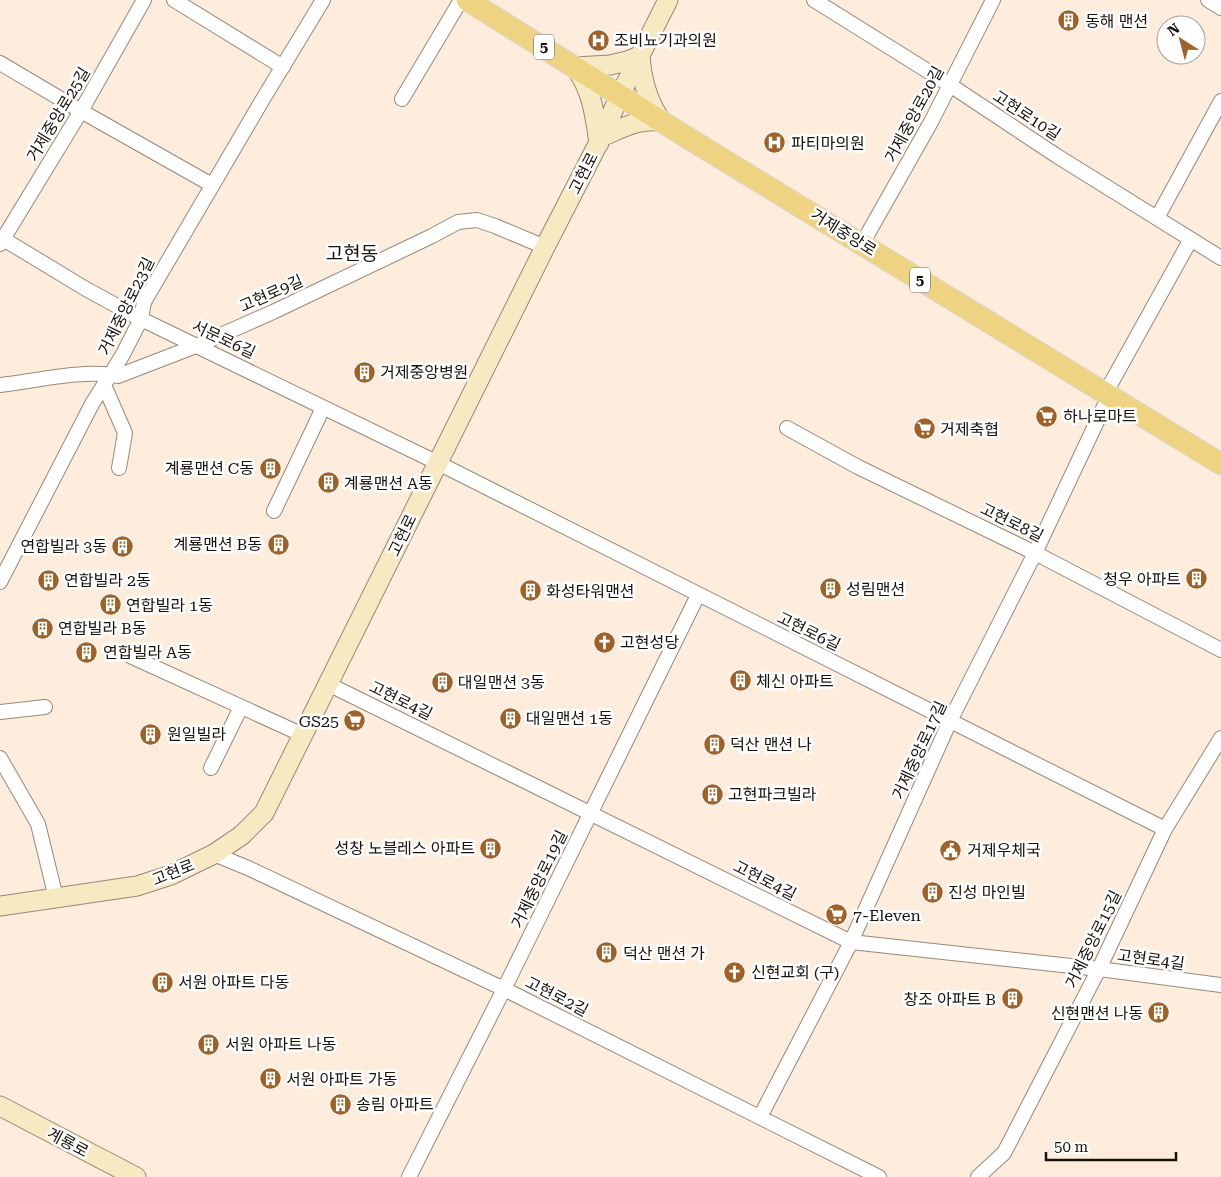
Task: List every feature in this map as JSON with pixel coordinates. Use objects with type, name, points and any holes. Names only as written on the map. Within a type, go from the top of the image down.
[{"type":"main road","name":"거제중앙로","points":[[467,0],[1221,464]]},
{"type":"street","name":"거제중앙로25길","points":[[1,240],[80,111],[144,0]]},
{"type":"street","points":[[174,0],[282,67]]},
{"type":"street","name":"거제중앙로23길","points":[[0,582],[92,404],[140,319],[144,302],[323,0]]},
{"type":"street","points":[[402,99],[461,0]]},
{"type":"street","name":"고현로","points":[[0,906],[137,886],[171,875],[214,854],[242,835],[264,813],[668,0]]},
{"type":"street","name":"고현로10길","points":[[814,0],[950,85],[1057,156],[1221,258]]},
{"type":"street","name":"거제중앙로20길","points":[[862,244],[931,122],[993,0]]},
{"type":"street","points":[[1208,0],[1221,8]]},
{"type":"street","points":[[575,67],[610,65],[640,56],[644,89],[654,112],[661,121]]},
{"type":"street","points":[[0,63],[80,111],[212,185]]},
{"type":"street","points":[[575,67],[581,75],[591,97],[600,140],[627,125],[648,120],[661,121]]},
{"type":"street","points":[[1156,218],[1221,101]]},
{"type":"street","name":"고현로9길","points":[[0,385],[76,375],[107,380],[196,346],[274,312],[458,222],[477,220],[545,247]]},
{"type":"street","name":"거제중앙로17길","points":[[760,1117],[851,942],[950,721],[1034,553],[1107,395],[1191,239]]},
{"type":"street","name":"서문로6길","points":[[1,240],[140,319],[270,380],[323,408],[438,463]]},
{"type":"street","points":[[107,380],[124,433],[119,468]]},
{"type":"street","points":[[274,511],[323,408]]},
{"type":"street","name":"고현로8길","points":[[787,428],[858,467],[1034,553],[1221,650]]},
{"type":"street","name":"고현로6길","points":[[438,463],[1165,829]]},
{"type":"street","name":"거제중앙로19길","points":[[409,1177],[698,595]]},
{"type":"street","points":[[130,656],[303,735]]},
{"type":"street","name":"고현로4길","points":[[328,684],[851,942],[1099,969],[1221,986]]},
{"type":"street","points":[[0,712],[45,706]]},
{"type":"street","points":[[211,768],[241,707]]},
{"type":"street","name":"거제중앙로15길","points":[[978,1177],[1004,1153],[1099,969],[1165,829],[1221,738]]},
{"type":"street","points":[[0,758],[38,824],[56,898]]},
{"type":"street","name":"고현로2길","points":[[214,854],[257,872],[504,989],[879,1177]]},
{"type":"street","name":"계룡로","points":[[0,1106],[136,1177]]},
{"type":"place","name":"동해 맨션","points":[[1069,21]]},
{"type":"place","name":"조비뇨기과의원","points":[[598,40]]},
{"type":"place","name":"파티마의원","points":[[775,143]]},
{"type":"place","name":"거제중앙병원","points":[[364,372]]},
{"type":"place","name":"하나로마트","points":[[1047,416]]},
{"type":"place","name":"거제축협","points":[[924,429]]},
{"type":"place","name":"계룡맨션 C동","points":[[270,468]]},
{"type":"place","name":"계룡맨션 A동","points":[[328,483]]},
{"type":"place","name":"계룡맨션 B동","points":[[278,544]]},
{"type":"place","name":"연합빌라 3동","points":[[123,546]]},
{"type":"place","name":"청우 아파트","points":[[1197,579]]},
{"type":"place","name":"연합빌라 2동","points":[[48,580]]},
{"type":"place","name":"성림맨션","points":[[830,589]]},
{"type":"place","name":"화성타워맨션","points":[[530,591]]},
{"type":"place","name":"연합빌라 1동","points":[[110,605]]},
{"type":"place","name":"연합빌라 B동","points":[[42,628]]},
{"type":"place","name":"고현성당","points":[[604,642]]},
{"type":"place","name":"연합빌라 A동","points":[[87,652]]},
{"type":"place","name":"체신 아파트","points":[[740,681]]},
{"type":"place","name":"대일맨션 3동","points":[[442,682]]},
{"type":"place","name":"대일맨션 1동","points":[[510,718]]},
{"type":"place","name":"GS25","points":[[355,721]]},
{"type":"place","name":"원일빌라","points":[[151,734]]},
{"type":"place","name":"덕산 맨션 나","points":[[714,744]]},
{"type":"place","name":"고현파크빌라","points":[[712,794]]},
{"type":"place","name":"성창 노블레스 아파트","points":[[491,848]]},
{"type":"place","name":"거제우체국","points":[[951,850]]},
{"type":"place","name":"진성 마인빌","points":[[932,892]]},
{"type":"place","name":"7-Eleven","points":[[837,915]]},
{"type":"place","name":"덕산 맨션 가","points":[[607,953]]},
{"type":"place","name":"신현교회 (구)","points":[[735,972]]},
{"type":"place","name":"서원 아파트 다동","points":[[162,982]]},
{"type":"place","name":"창조 아파트 B","points":[[1012,999]]},
{"type":"place","name":"신현맨션 나동","points":[[1159,1013]]},
{"type":"place","name":"서원 아파트 나동","points":[[209,1044]]},
{"type":"place","name":"서원 아파트 가동","points":[[270,1079]]},
{"type":"place","name":"송림 아파트","points":[[340,1104]]},
{"type":"district","name":"고현동","points":[[352,253]]}]
